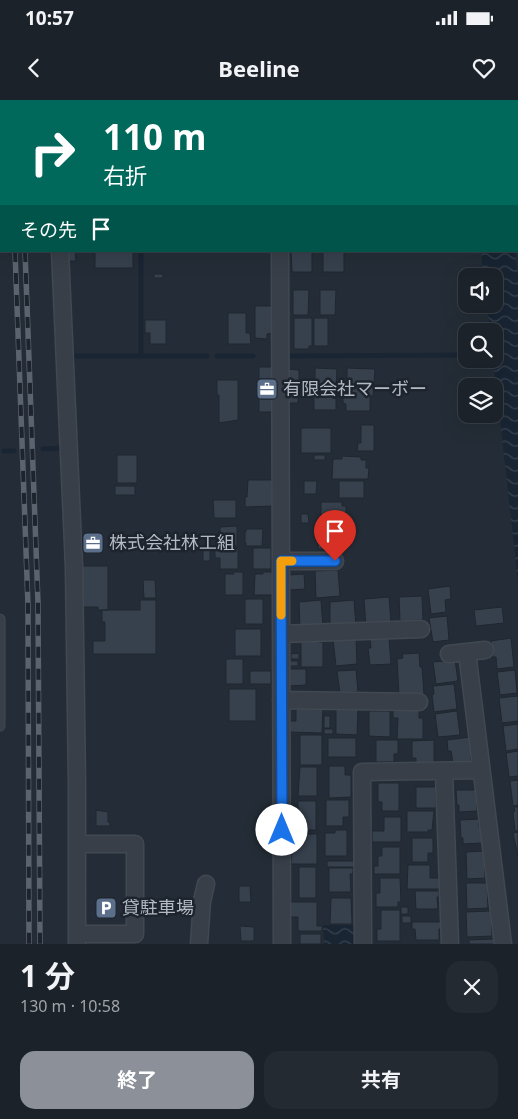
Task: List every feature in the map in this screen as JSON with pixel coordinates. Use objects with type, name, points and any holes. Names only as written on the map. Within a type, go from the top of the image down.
[{"type":"street","points":[[60,252],[74,567],[77,939],[135,934],[135,844],[77,844]]},
{"type":"street","points":[[280,252],[282,944]]},
{"type":"street","points":[[281,561],[335,561]]},
{"type":"street","points":[[281,634],[421,629]]},
{"type":"street","points":[[449,654],[485,650]]},
{"type":"street","points":[[467,652],[503,944]]},
{"type":"street","points":[[281,700],[419,702]]},
{"type":"street","points":[[363,944],[362,772],[481,770]]},
{"type":"street","points":[[444,772],[450,944]]},
{"type":"street","points":[[199,944],[202,902],[206,884]]},
{"type":"lane","points":[[0,619],[0,726]]},
{"type":"water","points":[[481,252],[515,252],[518,277],[518,581],[500,423],[503,423],[503,378],[495,378],[494,368],[503,368],[503,323],[489,323],[488,313],[503,313],[503,268],[482,268]]},
{"type":"water","points":[[323,925],[354,925],[354,944],[324,944]]},
{"type":"building","points":[[68,252],[75,252],[76,261],[69,261]]},
{"type":"building","points":[[95,252],[133,252],[133,268],[95,268]]},
{"type":"building","points":[[291,252],[312,252],[312,272],[292,272]]},
{"type":"building","points":[[323,252],[344,252],[344,272],[323,272]]},
{"type":"building","points":[[154,274],[163,274],[163,278],[154,278]]},
{"type":"building","points":[[293,290],[309,290],[308,315],[293,315]]},
{"type":"building","points":[[320,290],[336,290],[335,315],[320,315]]},
{"type":"building","points":[[255,306],[272,306],[272,333],[267,334],[267,339],[255,338]]},
{"type":"building","points":[[228,313],[246,313],[246,333],[250,333],[251,344],[228,344]]},
{"type":"building","points":[[294,318],[312,318],[312,346],[309,346],[309,349],[294,349]]},
{"type":"building","points":[[314,318],[328,318],[328,346],[314,346]]},
{"type":"building","points":[[145,320],[166,320],[166,344],[150,344],[150,333],[145,333]]},
{"type":"building","points":[[259,367],[274,367],[274,412],[259,412]]},
{"type":"building","points":[[315,368],[337,369],[336,387],[315,387]]},
{"type":"building","points":[[347,368],[375,369],[373,396],[370,396],[370,411],[346,411],[343,395],[347,395]]},
{"type":"building","points":[[286,369],[299,370],[299,382],[286,382]]},
{"type":"building","points":[[217,380],[238,380],[238,420],[219,423]]},
{"type":"building","points":[[286,390],[299,391],[298,403],[286,403]]},
{"type":"building","points":[[314,391],[336,392],[336,410],[314,410]]},
{"type":"building","points":[[361,425],[374,425],[374,451],[357,451],[358,443],[361,443]]},
{"type":"building","points":[[301,428],[331,428],[331,453],[301,453]]},
{"type":"building","points":[[117,455],[137,455],[137,483],[117,483]]},
{"type":"building","points":[[314,455],[325,455],[325,460],[314,460]]},
{"type":"building","points":[[342,456],[361,457],[361,460],[366,460],[366,468],[369,468],[368,479],[332,479],[333,459],[342,459]]},
{"type":"building","points":[[248,480],[275,480],[275,506],[245,507]]},
{"type":"building","points":[[304,481],[317,481],[316,494],[304,494]]},
{"type":"building","points":[[339,481],[364,481],[364,498],[339,498]]},
{"type":"building","points":[[115,486],[135,486],[135,495],[115,495]]},
{"type":"building","points":[[213,500],[236,500],[236,518],[214,518]]},
{"type":"building","points":[[321,502],[342,502],[342,506],[346,506],[346,524],[323,525],[323,520],[321,521]]},
{"type":"building","points":[[301,514],[308,514],[309,523],[301,523]]},
{"type":"building","points":[[237,526],[237,546],[221,546],[220,541],[218,541],[220,527]]},
{"type":"building","points":[[338,528],[338,549],[318,549],[318,529]]},
{"type":"building","points":[[246,529],[263,529],[262,546],[246,546]]},
{"type":"building","points":[[89,535],[99,537],[96,550],[86,548]]},
{"type":"building","points":[[215,548],[238,548],[238,569],[220,569],[220,558],[215,558]]},
{"type":"building","points":[[253,548],[271,548],[271,569],[253,569]]},
{"type":"building","points":[[203,549],[210,549],[210,561],[203,561]]},
{"type":"building","points":[[82,566],[108,566],[108,610],[98,610],[98,607],[82,607]]},
{"type":"building","points":[[338,570],[340,596],[316,598],[315,571]]},
{"type":"building","points":[[233,572],[243,572],[243,595],[225,595],[225,574],[234,574]]},
{"type":"building","points":[[263,572],[273,572],[273,595],[254,595],[255,574],[263,574]]},
{"type":"building","points":[[304,574],[305,589],[290,590],[289,575]]},
{"type":"building","points":[[143,580],[155,580],[156,598],[144,598]]},
{"type":"building","points":[[450,586],[451,599],[445,600],[446,612],[431,614],[428,589]]},
{"type":"building","points":[[422,596],[423,620],[400,621],[399,597]]},
{"type":"building","points":[[389,597],[391,622],[366,627],[364,599]]},
{"type":"building","points":[[245,599],[263,599],[263,624],[245,624]]},
{"type":"building","points":[[140,600],[156,600],[156,654],[93,654],[93,641],[105,641],[105,622],[102,622],[102,610],[140,610]]},
{"type":"building","points":[[321,600],[323,626],[300,628],[299,602]]},
{"type":"building","points":[[354,600],[356,626],[330,628],[330,602]]},
{"type":"building","points":[[502,607],[504,623],[476,626],[474,610]]},
{"type":"building","points":[[447,616],[449,640],[433,642],[429,618]]},
{"type":"building","points":[[235,629],[261,629],[261,656],[235,656]]},
{"type":"building","points":[[356,638],[357,664],[336,666],[333,640]]},
{"type":"building","points":[[389,638],[391,664],[370,665],[368,648],[371,648],[370,639]]},
{"type":"building","points":[[511,638],[514,667],[497,669],[496,657],[493,657],[491,641]]},
{"type":"building","points":[[301,639],[319,639],[319,642],[323,642],[323,667],[301,667]]},
{"type":"building","points":[[299,653],[299,659],[291,659],[291,654]]},
{"type":"building","points":[[419,653],[424,694],[399,696],[397,659],[403,658],[402,654]]},
{"type":"building","points":[[226,659],[243,659],[243,684],[226,684]]},
{"type":"building","points":[[455,660],[458,681],[436,684],[433,662]]},
{"type":"building","points":[[288,661],[298,661],[298,666],[288,666]]},
{"type":"building","points":[[288,669],[306,669],[306,685],[288,686]]},
{"type":"building","points":[[356,670],[358,692],[340,693],[337,671]]},
{"type":"building","points":[[515,670],[517,693],[500,695],[497,672]]},
{"type":"building","points":[[250,671],[271,671],[271,684],[250,684]]},
{"type":"building","points":[[454,684],[457,709],[434,712],[433,686]]},
{"type":"building","points":[[229,689],[256,689],[256,721],[229,721]]},
{"type":"building","points":[[518,696],[518,721],[502,723],[499,698]]},
{"type":"building","points":[[296,705],[323,705],[322,733],[288,732],[288,721],[296,721]]},
{"type":"building","points":[[336,708],[358,708],[357,735],[336,734]]},
{"type":"building","points":[[393,709],[419,710],[419,718],[423,718],[423,739],[397,739],[398,718],[393,718]]},
{"type":"building","points":[[369,711],[390,711],[390,737],[369,736]]},
{"type":"building","points":[[457,711],[460,735],[438,737],[435,714]]},
{"type":"building","points":[[324,716],[330,716],[330,728],[324,728]]},
{"type":"building","points":[[518,724],[518,749],[506,751],[503,726]]},
{"type":"building","points":[[324,729],[333,729],[333,734],[324,734]]},
{"type":"building","points":[[300,735],[322,735],[322,765],[300,765]]},
{"type":"building","points":[[470,737],[471,762],[453,764],[451,751],[448,751],[447,740]]},
{"type":"building","points":[[328,738],[356,738],[356,757],[328,757]]},
{"type":"building","points":[[376,740],[398,740],[398,754],[394,754],[394,762],[376,762]]},
{"type":"building","points":[[434,740],[434,765],[416,765],[416,758],[412,758],[412,741]]},
{"type":"building","points":[[518,751],[518,776],[509,777],[506,753]]},
{"type":"building","points":[[329,766],[345,766],[345,775],[351,775],[351,797],[329,798]]},
{"type":"building","points":[[300,767],[317,767],[317,796],[298,796]]},
{"type":"building","points":[[518,780],[518,805],[513,806],[510,781]]},
{"type":"building","points":[[378,783],[399,783],[399,811],[382,811],[382,802],[378,802]]},
{"type":"building","points":[[416,787],[436,787],[436,808],[416,808]]},
{"type":"building","points":[[456,790],[476,790],[477,811],[459,812]]},
{"type":"building","points":[[326,800],[349,800],[349,817],[343,817],[343,826],[326,826]]},
{"type":"building","points":[[298,801],[316,801],[316,830],[298,830]]},
{"type":"building","points":[[514,807],[518,807],[518,831],[515,831]]},
{"type":"building","points":[[96,810],[108,812],[110,826],[96,826]]},
{"type":"building","points":[[407,811],[434,811],[432,830],[428,830],[428,832],[407,832]]},
{"type":"building","points":[[384,817],[401,817],[401,842],[372,842],[372,831],[384,831]]},
{"type":"building","points":[[479,819],[479,827],[482,826],[482,843],[463,844],[460,820]]},
{"type":"building","points":[[335,830],[347,830],[347,856],[325,856],[325,833],[335,833]]},
{"type":"building","points":[[518,832],[518,856],[513,833]]},
{"type":"building","points":[[293,834],[317,834],[317,864],[291,864]]},
{"type":"building","points":[[412,838],[433,838],[433,853],[428,853],[428,862],[412,862]]},
{"type":"building","points":[[382,847],[400,847],[400,874],[374,874],[374,866],[378,866],[378,856],[382,856]]},
{"type":"building","points":[[484,851],[485,878],[467,879],[466,852]]},
{"type":"building","points":[[327,861],[356,861],[356,867],[327,867]]},
{"type":"building","points":[[408,865],[430,865],[430,878],[440,878],[440,889],[407,889]]},
{"type":"building","points":[[299,867],[316,867],[316,898],[299,898]]},
{"type":"building","points":[[329,868],[353,868],[353,874],[350,874],[351,892],[329,892]]},
{"type":"building","points":[[380,878],[400,878],[401,902],[398,902],[398,907],[376,907],[376,893],[380,893]]},
{"type":"building","points":[[466,883],[487,883],[488,908],[467,909]]},
{"type":"building","points":[[239,886],[250,886],[251,902],[239,902]]},
{"type":"building","points":[[415,891],[439,891],[439,897],[437,897],[438,909],[416,909]]},
{"type":"building","points":[[331,898],[351,898],[352,924],[330,924]]},
{"type":"building","points":[[289,902],[317,902],[317,926],[322,926],[322,931],[298,931],[298,917],[289,917]]},
{"type":"building","points":[[401,907],[408,907],[408,914],[401,914]]},
{"type":"building","points":[[381,910],[400,910],[400,941],[377,941],[377,929],[381,929]]},
{"type":"building","points":[[491,911],[492,936],[467,937],[466,912]]},
{"type":"building","points":[[402,916],[411,916],[411,923],[402,923]]},
{"type":"building","points":[[412,922],[442,922],[442,929],[439,929],[439,940],[416,940],[415,929],[412,929]]},
{"type":"building","points":[[240,926],[254,927],[254,941],[241,941]]},
{"type":"building","points":[[300,934],[321,934],[321,944],[300,944]]},
{"type":"building","points":[[494,939],[494,944],[469,944],[469,940]]},
{"type":"waterway","points":[[141,252],[141,356]]},
{"type":"waterway","points":[[287,356],[458,355]]},
{"type":"waterway","points":[[72,363],[72,356],[207,356]]},
{"type":"waterway","points":[[217,356],[253,356]]},
{"type":"waterway","points":[[43,449],[63,448]]},
{"type":"waterway","points":[[4,451],[14,451]]},
{"type":"railway","points":[[15,252],[28,605],[29,944]]},
{"type":"railway","points":[[25,252],[38,603],[40,944]]},
{"type":"slow traffic","points":[[281,615],[281,561],[292,561]]},
{"type":"place","name":"有限会社マーボー","points":[[267,389]]},
{"type":"place","name":"株式会社林工組","points":[[93,543]]},
{"type":"place","name":"貸駐車場","points":[[106,908]]},
{"type":"route","points":[[282,830],[281,561],[335,561]]}]
